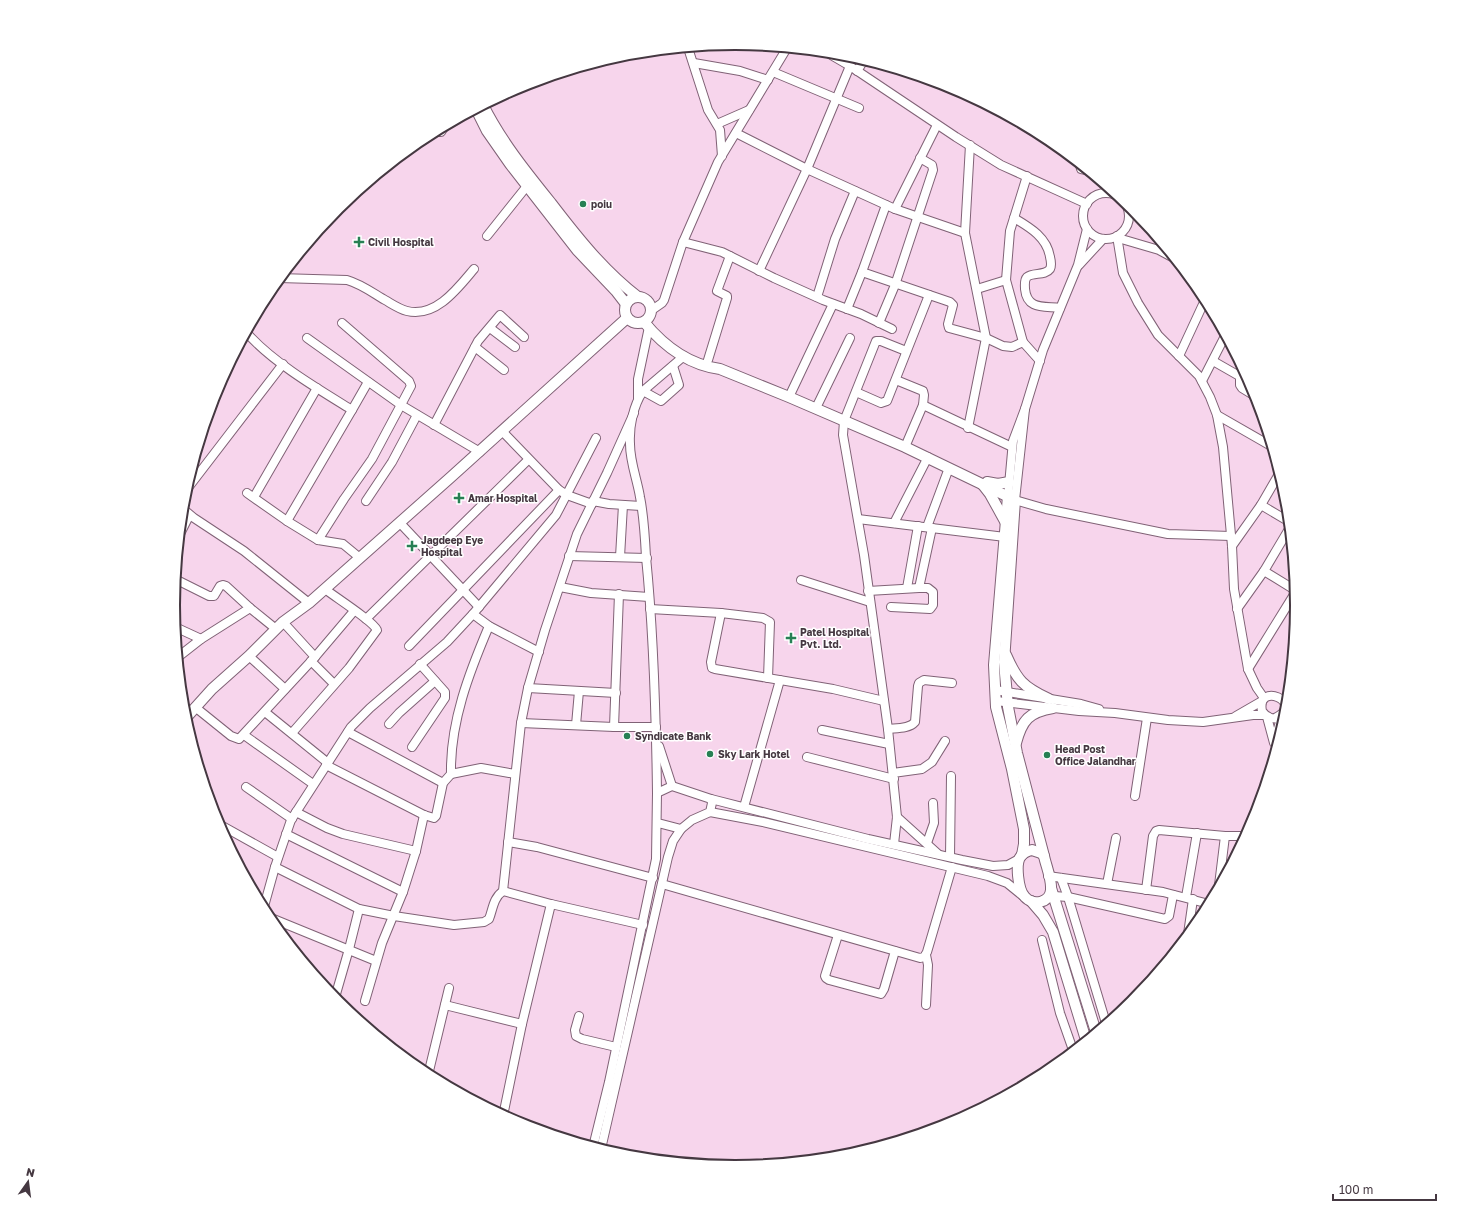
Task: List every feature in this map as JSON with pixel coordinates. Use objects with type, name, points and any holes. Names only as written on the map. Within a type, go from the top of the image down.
[{"type":"main road","points":[[485,109],[511,159]]},
{"type":"main road","points":[[478,113],[487,131],[557,218],[623,286],[638,297]]},
{"type":"main road","points":[[557,218],[577,250],[616,291],[626,304]]},
{"type":"main road","points":[[648,319],[633,323],[627,318],[625,308],[626,304],[631,298],[645,298],[650,305],[648,319],[662,342],[684,356],[710,368],[720,369],[816,408],[928,457],[1012,498]]},
{"type":"main road","points":[[190,713],[212,689],[249,656],[280,625],[309,603],[400,523],[627,318]]},
{"type":"main road","points":[[648,319],[670,341],[686,352],[712,362],[720,369]]},
{"type":"main road","points":[[971,478],[998,484],[1009,482]]},
{"type":"main road","points":[[982,484],[990,494],[1006,523]]},
{"type":"main road","points":[[1012,498],[1006,523],[994,665],[996,701],[1024,829],[1024,844],[1017,866],[1018,876],[1020,886],[1027,899],[1043,915],[1053,932],[1084,1035]]},
{"type":"main road","points":[[1012,498],[1004,651],[1008,703],[1016,744],[1048,876],[1094,1027]]},
{"type":"main road","points":[[1004,651],[1014,672],[1024,684],[1051,704]]},
{"type":"main road","points":[[1016,744],[1023,724],[1038,710],[1051,704]]},
{"type":"main road","points":[[1020,857],[1026,852],[1032,850],[1041,853],[1044,856]]},
{"type":"main road","points":[[1027,899],[1042,902],[1053,892]]},
{"type":"street","points":[[690,52],[708,110],[717,124],[721,136],[722,156]]},
{"type":"street","points":[[641,395],[638,374],[648,319],[664,300],[683,242],[722,156],[785,53]]},
{"type":"street","points":[[841,61],[1001,165],[1087,204]]},
{"type":"street","points":[[694,63],[740,71],[768,80]]},
{"type":"street","points":[[857,71],[861,65]]},
{"type":"street","points":[[759,271],[807,169],[835,98],[850,66]]},
{"type":"street","points":[[773,72],[859,108]]},
{"type":"street","points":[[717,124],[749,110]]},
{"type":"street","points":[[895,208],[938,124]]},
{"type":"street","points":[[736,133],[854,191],[917,218],[966,234]]},
{"type":"street","points":[[968,428],[986,338],[966,234],[970,145]]},
{"type":"street","points":[[879,323],[896,284],[934,168],[932,165],[920,158]]},
{"type":"street","points":[[1027,176],[1009,239],[1006,280],[1023,342],[1040,361]]},
{"type":"street","points":[[487,236],[530,184]]},
{"type":"street","points":[[817,297],[854,191]]},
{"type":"street","points":[[1012,498],[1009,482],[1013,441],[1040,361],[1078,265],[1087,229],[1084,215],[1087,204],[1091,199],[1099,195],[1107,194]]},
{"type":"street","points":[[847,309],[886,205]]},
{"type":"street","points":[[1087,229],[1096,237],[1103,239],[1117,237],[1126,229],[1131,217]]},
{"type":"street","points":[[1014,218],[1036,232],[1043,239],[1050,253],[1051,263],[1049,269],[1046,272],[1028,276],[1025,281],[1028,301],[1034,305],[1060,308]]},
{"type":"street","points":[[1117,237],[1163,252]]},
{"type":"street","points":[[1117,237],[1121,262],[1127,282],[1138,303],[1158,334],[1202,381],[1217,415],[1223,447],[1232,546],[1234,589],[1248,669],[1263,700],[1261,706],[1276,717]]},
{"type":"street","points":[[1078,265],[1103,239]]},
{"type":"street","points":[[683,242],[717,250],[832,304],[892,329]]},
{"type":"street","points":[[708,360],[727,298],[727,296],[717,291],[730,256]]},
{"type":"street","points":[[286,278],[347,280],[356,283],[398,308],[417,312],[428,310],[444,301],[474,269]]},
{"type":"street","points":[[862,272],[952,303],[948,324],[949,328],[986,338],[1007,347],[1023,342]]},
{"type":"street","points":[[977,289],[1006,280]]},
{"type":"street","points":[[856,392],[884,403],[887,401],[929,295]]},
{"type":"street","points":[[789,397],[832,304]]},
{"type":"street","points":[[1179,356],[1202,307]]},
{"type":"street","points":[[434,424],[475,347],[500,315],[524,337]]},
{"type":"street","points":[[318,540],[372,459],[411,386],[411,383],[342,323]]},
{"type":"street","points":[[490,328],[514,347]]},
{"type":"street","points":[[250,336],[283,364],[352,410]]},
{"type":"street","points":[[306,338],[401,405],[480,452]]},
{"type":"street","points":[[816,408],[850,338]]},
{"type":"street","points":[[894,844],[897,817],[894,776],[858,519],[843,435],[844,421],[876,341],[881,341],[906,351]]},
{"type":"street","points":[[1202,381],[1222,341]]},
{"type":"street","points":[[475,347],[504,370]]},
{"type":"street","points":[[275,867],[360,909],[454,925],[484,922],[489,919],[494,901],[503,891],[521,723],[528,688],[569,556],[577,534],[641,395],[684,356]]},
{"type":"street","points":[[1212,361],[1237,372]]},
{"type":"street","points":[[194,480],[283,364]]},
{"type":"street","points":[[641,395],[661,401],[679,385],[672,366]]},
{"type":"street","points":[[1240,378],[1239,382],[1242,388],[1246,390]]},
{"type":"street","points":[[896,380],[923,391],[924,395],[923,405],[905,447]]},
{"type":"street","points":[[287,521],[368,382]]},
{"type":"street","points":[[317,388],[251,495],[287,521],[318,540],[344,544],[360,558]]},
{"type":"street","points":[[923,405],[968,428],[1012,447]]},
{"type":"street","points":[[1012,498],[1025,409]]},
{"type":"street","points":[[594,1142],[653,878],[656,859],[658,823],[656,731],[650,609],[641,506],[630,445],[630,432],[634,413]]},
{"type":"street","points":[[366,501],[392,462],[417,415]]},
{"type":"street","points":[[1217,415],[1265,443]]},
{"type":"street","points":[[502,432],[528,460],[567,496],[593,502],[641,506]]},
{"type":"street","points":[[266,901],[278,857],[294,815],[351,727],[370,708],[446,642],[473,614],[550,524],[567,496],[596,438]]},
{"type":"street","points":[[894,523],[928,457]]},
{"type":"street","points":[[366,619],[528,460]]},
{"type":"street","points":[[919,588],[929,528],[949,468]]},
{"type":"street","points":[[1232,546],[1275,480]]},
{"type":"street","points":[[409,646],[559,490]]},
{"type":"street","points":[[1012,498],[1046,508],[1168,534],[1230,536]]},
{"type":"street","points":[[1261,504],[1282,517]]},
{"type":"street","points":[[620,557],[623,505]]},
{"type":"street","points":[[188,516],[244,552],[309,603]]},
{"type":"street","points":[[858,519],[1005,537]]},
{"type":"street","points":[[400,523],[479,607]]},
{"type":"street","points":[[907,588],[918,526]]},
{"type":"street","points":[[1237,609],[1264,571],[1285,535]]},
{"type":"street","points":[[569,556],[646,558]]},
{"type":"street","points":[[1264,571],[1289,588]]},
{"type":"street","points":[[801,580],[870,602]]},
{"type":"street","points":[[181,582],[209,596],[214,596],[220,586],[224,585],[250,608],[280,625],[313,659],[334,684]]},
{"type":"street","points":[[560,588],[591,593],[649,597]]},
{"type":"street","points":[[868,591],[928,588],[933,592],[933,605],[931,608],[891,607]]},
{"type":"street","points":[[292,733],[349,668],[376,632],[376,627],[325,589]]},
{"type":"street","points":[[614,727],[619,594]]},
{"type":"street","points":[[1248,669],[1290,601]]},
{"type":"street","points":[[182,654],[201,639],[250,608]]},
{"type":"street","points":[[650,609],[721,613],[763,618],[770,622],[768,678]]},
{"type":"street","points":[[195,707],[235,738],[239,739],[313,659],[354,611]]},
{"type":"street","points":[[721,613],[711,662],[712,668],[833,689],[884,701]]},
{"type":"street","points":[[473,614],[489,626],[539,652]]},
{"type":"street","points":[[451,774],[453,738],[457,715],[476,657],[489,626]]},
{"type":"street","points":[[181,629],[201,639]]},
{"type":"street","points":[[249,656],[285,689]]},
{"type":"street","points":[[412,747],[444,700],[445,692],[420,664]]},
{"type":"street","points":[[744,807],[780,680]]},
{"type":"street","points":[[888,729],[910,726],[914,724],[918,686],[921,681],[952,683]]},
{"type":"street","points":[[389,724],[399,712],[435,682]]},
{"type":"street","points":[[528,688],[616,693]]},
{"type":"street","points":[[995,690],[1051,704]]},
{"type":"street","points":[[576,725],[579,691]]},
{"type":"street","points":[[1232,718],[1270,695],[1281,699]]},
{"type":"street","points":[[996,701],[1008,703],[1080,704],[1115,713],[1147,718],[1203,722],[1253,714],[1276,717]]},
{"type":"street","points":[[265,712],[292,733],[327,764],[432,818],[435,818],[443,783],[451,774],[481,768],[515,774]]},
{"type":"street","points":[[1135,796],[1147,718]]},
{"type":"street","points":[[521,723],[614,727],[656,731]]},
{"type":"street","points":[[822,730],[889,744]]},
{"type":"street","points":[[656,731],[672,786]]},
{"type":"street","points":[[348,732],[443,783]]},
{"type":"street","points":[[244,734],[313,784]]},
{"type":"street","points":[[807,757],[894,776],[922,769],[932,762],[945,742]]},
{"type":"street","points":[[950,857],[951,776]]},
{"type":"street","points":[[658,793],[672,786],[711,799],[894,844],[993,866],[1008,865],[1020,857]]},
{"type":"street","points":[[246,787],[294,815],[327,828],[343,834],[416,851]]},
{"type":"street","points":[[710,812],[712,803],[711,799]]},
{"type":"street","points":[[927,842],[934,822],[933,803]]},
{"type":"street","points":[[602,1144],[673,841],[681,829],[692,820],[710,812],[763,822],[988,876],[1007,883],[1027,899]]},
{"type":"street","points":[[365,1001],[376,961],[403,892],[416,851],[424,815]]},
{"type":"street","points":[[897,817],[927,842],[938,854]]},
{"type":"street","points":[[658,823],[681,829]]},
{"type":"street","points":[[227,829],[278,857]]},
{"type":"street","points":[[1146,890],[1154,833],[1159,830],[1238,836]]},
{"type":"street","points":[[1188,924],[1189,898],[1197,833]]},
{"type":"street","points":[[286,834],[403,892]]},
{"type":"street","points":[[1221,872],[1225,836]]},
{"type":"street","points":[[1107,884],[1116,838]]},
{"type":"street","points":[[508,842],[536,847],[653,878]]},
{"type":"street","points":[[926,1005],[928,965],[926,955],[952,867]]},
{"type":"street","points":[[1048,876],[1146,890],[1203,902]]},
{"type":"street","points":[[1061,878],[1104,1018]]},
{"type":"street","points":[[662,884],[920,958],[926,955]]},
{"type":"street","points":[[503,891],[551,904],[643,925]]},
{"type":"street","points":[[1053,892],[1068,897],[1165,919],[1169,916],[1173,895]]},
{"type":"street","points":[[504,1110],[522,1024],[551,904]]},
{"type":"street","points":[[336,991],[360,909]]},
{"type":"street","points":[[279,921],[376,961]]},
{"type":"street","points":[[838,935],[825,976],[828,980],[881,994],[884,989],[895,951]]},
{"type":"street","points":[[1042,940],[1060,1012],[1071,1045]]},
{"type":"street","points":[[430,1068],[449,988]]},
{"type":"street","points":[[445,1004],[522,1024]]},
{"type":"street","points":[[579,1016],[575,1030],[576,1036],[582,1039],[616,1047]]},
{"type":"place","name":"poiu","points":[[583,204]]},
{"type":"place","name":"Civil Hospital","points":[[359,242]]},
{"type":"place","name":"Amar Hospital","points":[[459,498]]},
{"type":"place","name":"Jagdeep Eye Hospital","points":[[412,546]]},
{"type":"place","name":"Patel Hospital Pvt. Ltd.","points":[[791,638]]},
{"type":"place","name":"Syndicate Bank","points":[[627,736]]},
{"type":"place","name":"Sky Lark Hotel","points":[[710,754]]},
{"type":"place","name":"Head Post Office Jalandhar","points":[[1047,755]]}]
